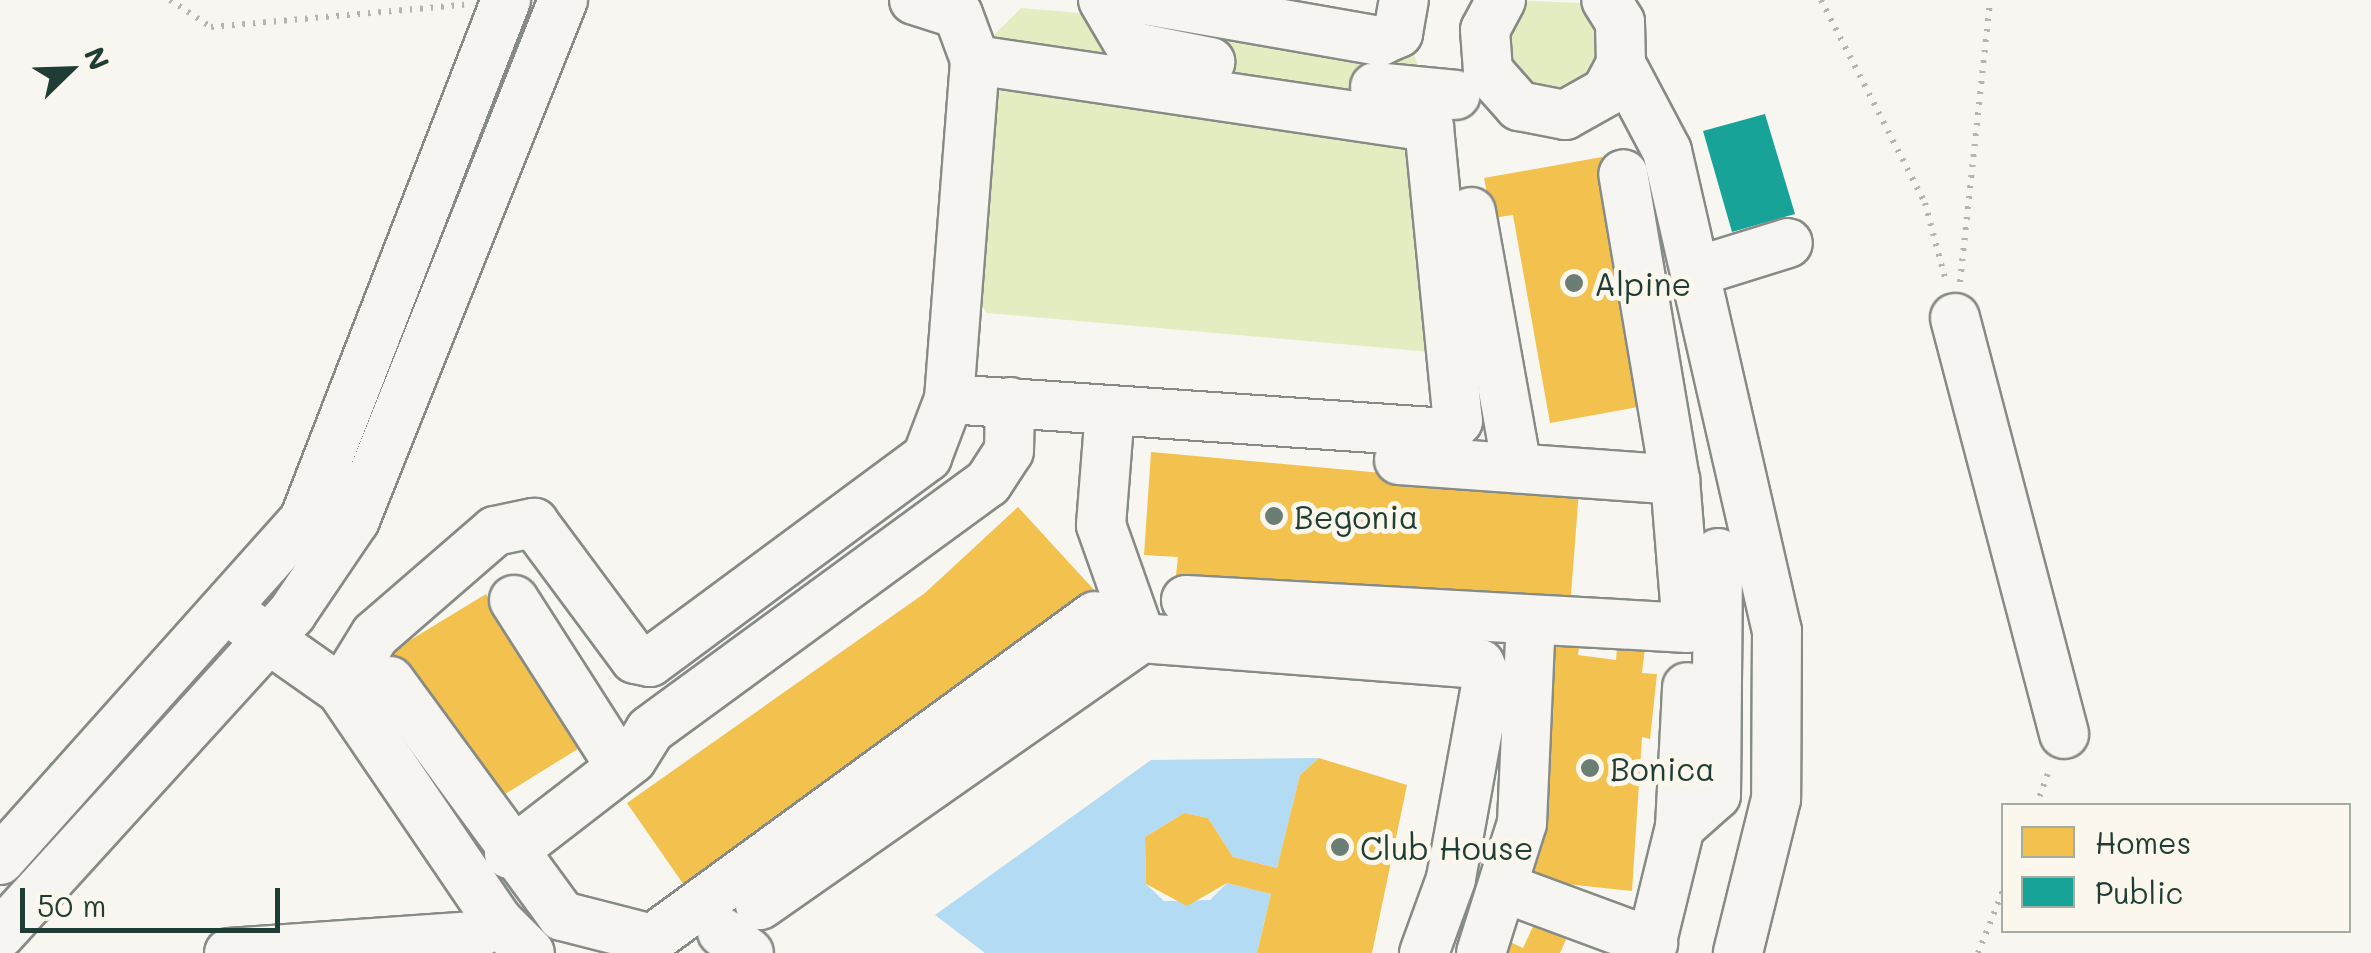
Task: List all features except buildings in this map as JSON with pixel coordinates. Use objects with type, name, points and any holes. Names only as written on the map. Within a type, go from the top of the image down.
[{"type":"street","points":[[0,934],[268,639],[355,520],[563,0]]},
{"type":"street","points":[[342,690],[375,635],[514,522],[534,524],[635,659],[650,662],[927,456],[948,399],[976,60],[958,14],[914,0]]},
{"type":"street","points":[[1103,0],[1114,28],[1150,53],[1565,115],[1606,92],[1621,64],[1620,22],[1606,0]]},
{"type":"street","points":[[1145,0],[1200,4],[1380,42],[1398,33],[1404,0]]},
{"type":"street","points":[[948,399],[1454,432],[1458,98],[1500,0]]},
{"type":"street","points":[[0,860],[228,610],[304,520],[505,1]]},
{"type":"street","points":[[976,60],[1458,98]]},
{"type":"street","points":[[1621,64],[1662,132],[1698,271],[1728,552],[1716,795],[1680,826]]},
{"type":"street","points":[[1507,889],[1651,948],[1680,826],[1687,628],[1675,480],[1623,174]]},
{"type":"street","points":[[1471,212],[1517,468]]},
{"type":"street","points":[[1698,271],[1788,243]]},
{"type":"street","points":[[1955,318],[2064,734]]},
{"type":"street","points":[[509,854],[626,763],[650,730],[988,483],[1009,450],[1010,402]]},
{"type":"street","points":[[1110,410],[1101,524],[1140,638]]},
{"type":"street","points":[[1160,442],[1675,480]]},
{"type":"street","points":[[626,763],[664,760],[1010,504]]},
{"type":"street","points":[[1728,552],[1776,631],[1776,799],[1738,953]]},
{"type":"street","points":[[514,600],[626,763]]},
{"type":"street","points":[[1186,600],[1687,628]]},
{"type":"street","points":[[228,610],[342,690],[514,937]]},
{"type":"street","points":[[390,681],[509,854],[562,916],[593,931],[652,939],[674,931],[1094,616]]},
{"type":"street","points":[[1481,953],[1507,889],[1522,823],[1530,620]]},
{"type":"street","points":[[721,946],[1140,638],[1474,660],[1485,670],[1451,879],[1424,953]]},
{"type":"street","points":[[229,953],[474,936],[514,937]]},
{"type":"path","points":[[170,0],[211,26],[505,1]]},
{"type":"path","points":[[1820,0],[1926,203],[1955,318]]},
{"type":"path","points":[[1955,318],[1990,0]]},
{"type":"path","points":[[1978,953],[2001,896]]},
{"type":"green space","points":[[1510,0],[1600,4],[1601,90],[1515,100],[1495,17]]},
{"type":"green space","points":[[1021,8],[1389,39],[1414,52],[1484,341],[1465,355],[987,313],[975,297],[994,35]]},
{"type":"water","points":[[1319,758],[1300,775],[1277,868],[1233,857],[1208,818],[1184,813],[1145,837],[1146,884],[1164,901],[1210,900],[1227,883],[1271,894],[1257,953],[985,953],[935,915],[1151,760]]},
{"type":"place","name":"Alpine","points":[[1574,283]]},
{"type":"place","name":"Begonia","points":[[1274,516]]},
{"type":"place","name":"Bonica","points":[[1590,768]]},
{"type":"place","name":"Club House","points":[[1340,847]]}]
